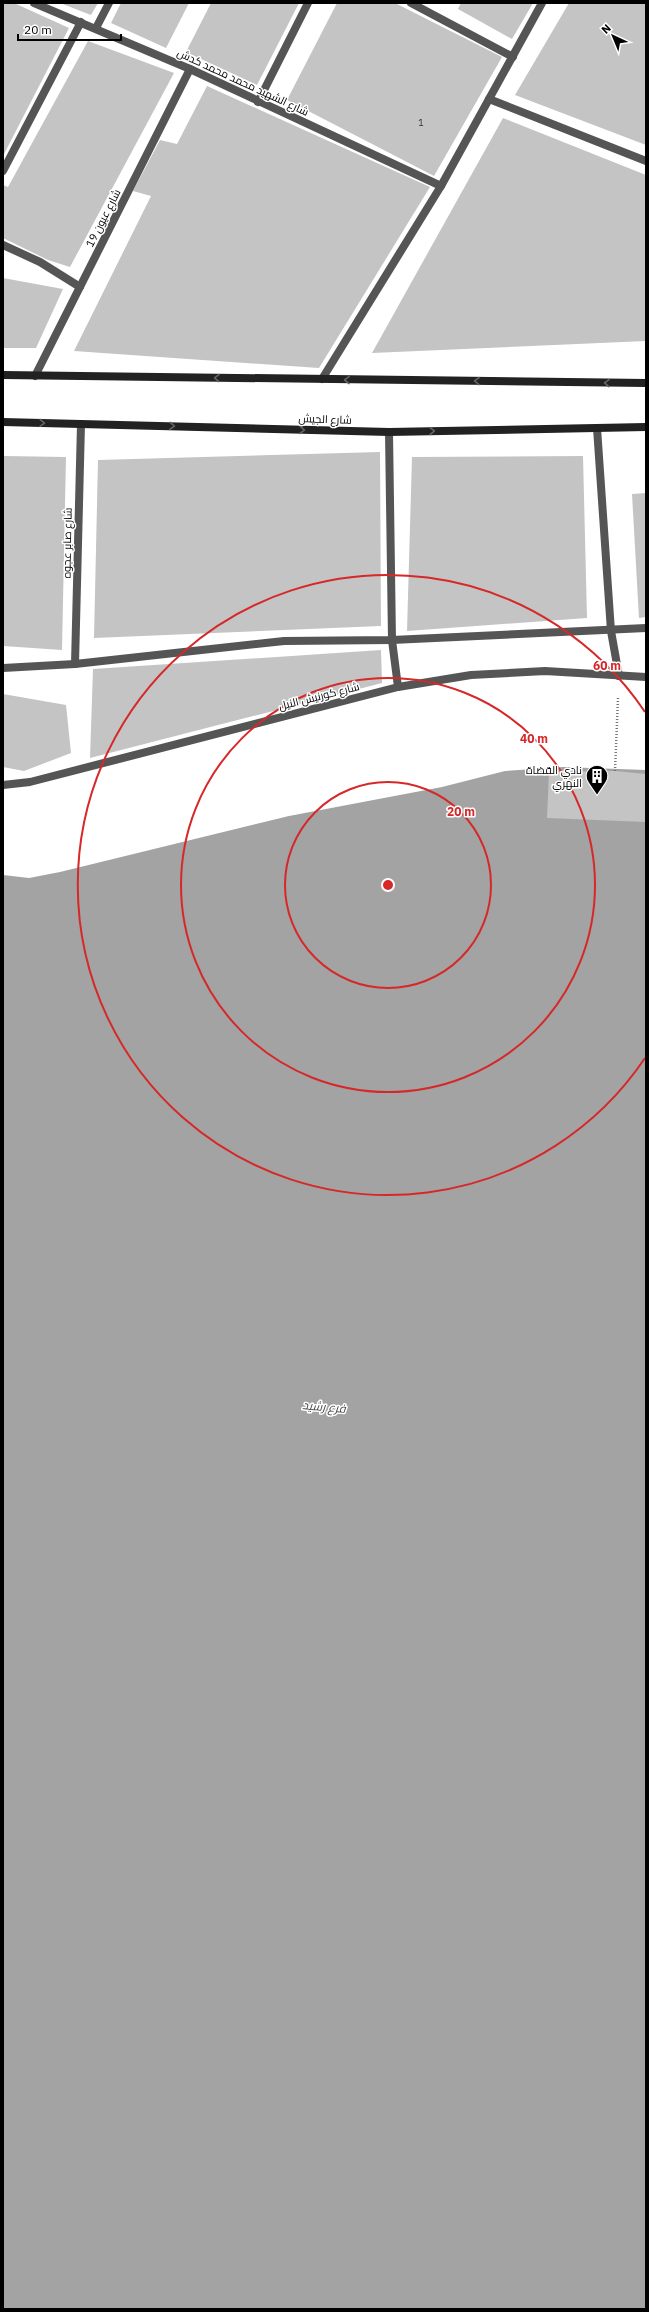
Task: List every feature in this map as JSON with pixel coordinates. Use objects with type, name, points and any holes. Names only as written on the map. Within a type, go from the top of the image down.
[{"type":"main road","points":[[3,375],[646,383]]},
{"type":"main road","name":"شارع الجيش","points":[[3,422],[389,432],[646,427]]},
{"type":"street","name":"شارع الشهيد محمد محمد كدش","points":[[34,3],[190,69],[441,186]]},
{"type":"street","points":[[96,28],[109,3]]},
{"type":"street","points":[[258,102],[308,3]]},
{"type":"street","points":[[411,3],[512,57]]},
{"type":"street","points":[[322,379],[441,186],[542,3]]},
{"type":"street","points":[[3,171],[81,22]]},
{"type":"street","name":"شارع عيون 19","points":[[35,376],[190,69]]},
{"type":"street","points":[[489,100],[646,161]]},
{"type":"street","points":[[3,245],[40,262],[80,287]]},
{"type":"street","name":"شارع صابر عجوه","points":[[75,664],[81,424]]},
{"type":"street","points":[[597,428],[611,631],[619,676]]},
{"type":"street","points":[[389,432],[392,640],[398,687]]},
{"type":"street","points":[[3,668],[75,664],[284,641],[392,640],[611,631],[646,628]]},
{"type":"street","name":"شارع كورنيش النيل","points":[[3,785],[30,782],[398,687],[471,675],[545,671],[646,677]]},
{"type":"path","points":[[615,771],[619,676]]},
{"type":"water","name":"فرع رشيد","points":[[563,767],[646,770],[646,2309],[3,2309],[3,875],[29,878],[60,872],[289,816],[442,787],[505,771]]},
{"type":"building","points":[[3,3],[14,3],[69,28],[3,156]]},
{"type":"building","points":[[60,3],[98,3],[91,15]]},
{"type":"building","points":[[121,3],[189,3],[166,48],[111,23]]},
{"type":"building","points":[[211,3],[299,3],[257,85],[186,52]]},
{"type":"building","points":[[337,3],[395,3],[502,57],[434,176],[287,100]]},
{"type":"building","points":[[461,3],[533,3],[512,39],[458,9]]},
{"type":"building","points":[[569,3],[646,3],[646,145],[515,95]]},
{"type":"building","points":[[88,41],[174,73],[70,267],[48,260],[3,238],[3,185],[8,187]]},
{"type":"building","points":[[207,86],[430,187],[319,368],[74,351],[151,196],[133,191],[160,140],[177,144]]},
{"type":"building","points":[[503,118],[646,175],[646,341],[372,353]]},
{"type":"building","points":[[3,278],[63,289],[36,348],[3,348]]},
{"type":"building","points":[[380,452],[381,626],[94,638],[98,460]]},
{"type":"building","points":[[3,456],[66,457],[62,650],[3,646]]},
{"type":"building","points":[[583,456],[587,618],[407,631],[412,457]]},
{"type":"building","points":[[646,493],[646,617],[639,618],[632,494]]},
{"type":"building","points":[[381,650],[382,683],[90,758],[93,669]]},
{"type":"building","points":[[3,694],[66,705],[71,753],[24,771],[3,767]]},
{"type":"building","name":"نادي القضاة النهري","points":[[615,771],[646,774],[646,822],[547,818],[549,772]]},
{"type":"place","name":"نادي القضاة النهري","points":[[597,796]]}]
